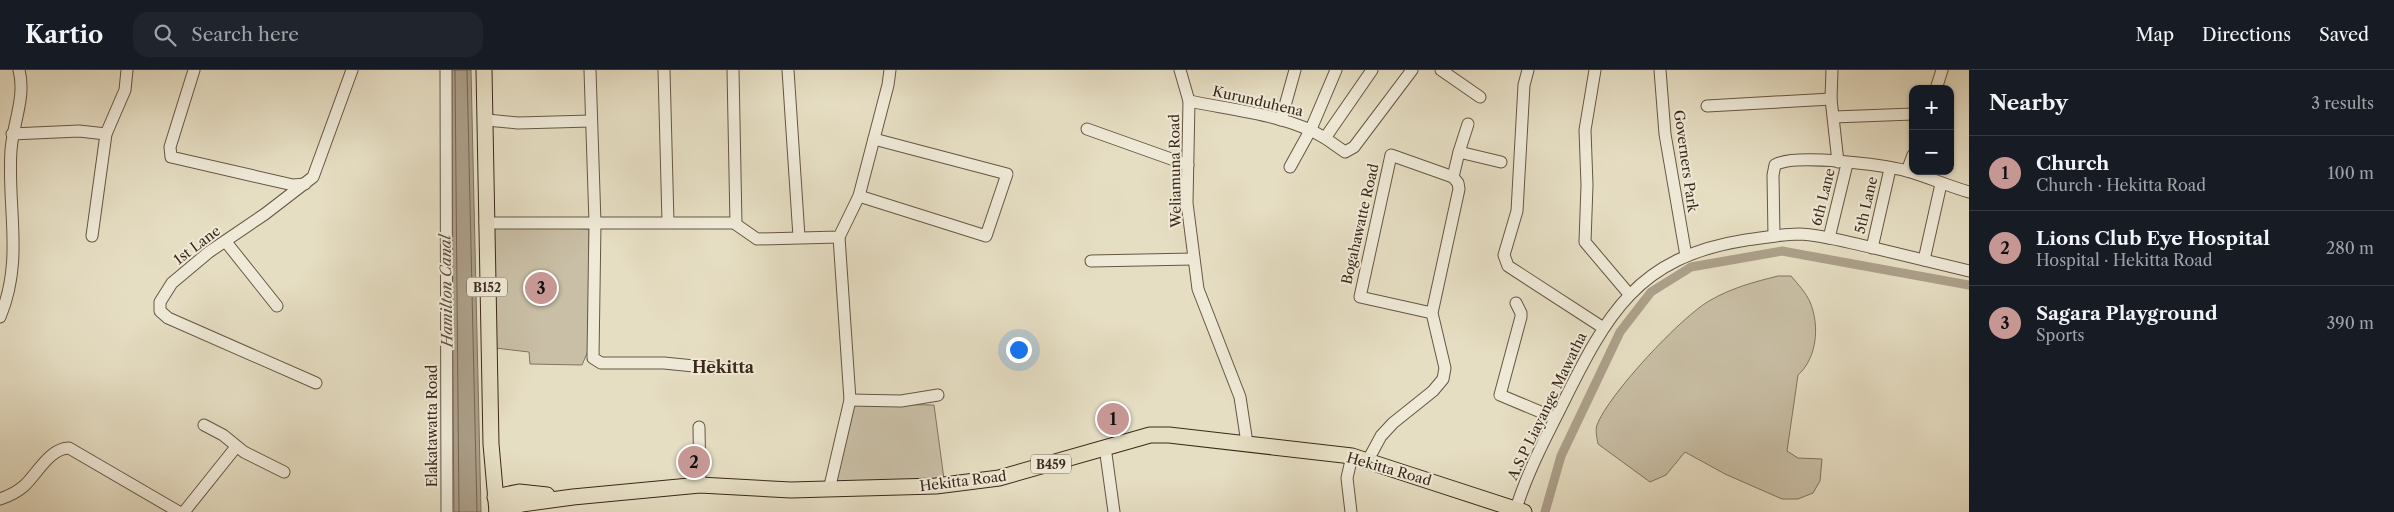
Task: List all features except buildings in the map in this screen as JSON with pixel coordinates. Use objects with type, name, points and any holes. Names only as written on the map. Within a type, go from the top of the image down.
[{"type":"main road","name":"B152","points":[[484,70],[487,120],[485,222],[491,444],[496,507]]},
{"type":"main road","name":"Hekitta Road","points":[[496,507],[573,497],[700,485],[829,490],[936,486],[999,478],[1105,447],[1150,436],[1169,435],[1352,456],[1520,510]]},
{"type":"street","points":[[0,317],[8,295],[15,247],[11,191],[12,134],[20,104],[21,85],[19,70]]},
{"type":"street","points":[[92,236],[106,134],[124,90],[127,70]]},
{"type":"street","points":[[194,70],[170,147],[171,157],[292,185],[305,184]]},
{"type":"street","name":"1st Lane","points":[[316,383],[168,318],[160,311],[160,302],[172,283],[209,252],[226,242],[313,177],[352,70]]},
{"type":"street","name":"Elakatawatta Road","points":[[446,70],[447,512]]},
{"type":"street","points":[[590,70],[595,223],[593,358],[601,363],[664,363],[714,368]]},
{"type":"street","points":[[664,70],[668,222]]},
{"type":"street","points":[[733,70],[736,224]]},
{"type":"street","points":[[788,70],[799,237]]},
{"type":"street","points":[[829,490],[850,400],[839,237],[859,196],[888,85],[890,70]]},
{"type":"street","name":"Weliamuna Road","points":[[1180,70],[1188,101],[1187,203],[1198,288],[1240,397],[1247,443]]},
{"type":"street","points":[[1281,120],[1295,70]]},
{"type":"street","points":[[1290,167],[1311,129],[1336,70]]},
{"type":"street","points":[[1326,138],[1372,70]]},
{"type":"street","name":"Kurunduhena","points":[[1188,101],[1281,120],[1311,129],[1345,152],[1354,147],[1412,70]]},
{"type":"street","points":[[1441,70],[1480,97]]},
{"type":"street","points":[[1528,70],[1524,85],[1517,211],[1504,255],[1508,266],[1602,326]]},
{"type":"street","points":[[1595,70],[1585,130],[1588,185],[1585,242],[1629,294]]},
{"type":"street","name":"Governers Park","points":[[1660,70],[1665,134],[1686,256]]},
{"type":"street","name":"6th Lane","points":[[1829,238],[1842,163],[1831,99],[1832,70]]},
{"type":"street","points":[[1937,85],[1942,70]]},
{"type":"street","points":[[1707,106],[1831,99]]},
{"type":"street","points":[[1834,117],[1909,114]]},
{"type":"street","points":[[487,120],[518,123],[591,121]]},
{"type":"street","points":[[1368,460],[1381,436],[1434,391],[1443,378],[1445,368],[1432,313],[1459,189],[1458,183],[1453,176],[1468,124]]},
{"type":"street","points":[[1087,129],[1188,165]]},
{"type":"street","points":[[12,134],[79,131],[106,134]]},
{"type":"street","points":[[859,196],[986,236],[1007,174],[874,139]]},
{"type":"street","points":[[1460,152],[1501,162]]},
{"type":"street","name":"Bogahawatte Road","points":[[1432,313],[1360,297],[1391,155],[1453,176]]},
{"type":"street","points":[[1774,236],[1773,175],[1775,165],[1780,162],[1801,159],[1907,171],[1969,192]]},
{"type":"street","points":[[1907,171],[1909,166]]},
{"type":"street","name":"5th Lane","points":[[1872,248],[1890,169]]},
{"type":"street","points":[[1924,260],[1941,184]]},
{"type":"street","points":[[485,222],[736,224],[758,239],[839,237]]},
{"type":"street","name":"A.S.P Liayange Mawatha","points":[[1520,510],[1523,486],[1602,326],[1629,294],[1650,276],[1686,256],[1729,243],[1800,234],[1829,238],[1969,271]]},
{"type":"street","points":[[226,242],[277,306]]},
{"type":"street","points":[[1091,262],[1193,259]]},
{"type":"street","points":[[1516,303],[1522,313],[1499,393],[1555,418]]},
{"type":"street","points":[[850,400],[901,401],[938,395]]},
{"type":"street","points":[[204,425],[223,435],[236,447],[284,472]]},
{"type":"street","points":[[699,426],[700,485]]},
{"type":"street","points":[[184,512],[236,447]]},
{"type":"street","points":[[1105,447],[1114,512]]},
{"type":"street","points":[[0,500],[16,492],[26,484],[57,452],[69,448],[178,512]]},
{"type":"street","points":[[1351,512],[1347,478],[1352,456]]},
{"type":"shaded area","points":[[491,226],[589,229],[588,351],[582,365],[530,364],[529,352],[495,348]]},
{"type":"shaded area","points":[[1778,276],[1791,276],[1799,285],[1810,302],[1815,321],[1816,331],[1813,351],[1798,375],[1787,451],[1798,458],[1822,459],[1820,481],[1813,493],[1798,499],[1782,499],[1725,474],[1685,452],[1666,475],[1650,482],[1598,444],[1596,427],[1615,395],[1664,339],[1681,323],[1717,296]]},
{"type":"shaded area","points":[[856,404],[934,405],[944,479],[836,485],[852,408]]},
{"type":"water","points":[[450,70],[471,70],[481,512],[454,512]]},
{"type":"waterway","points":[[1545,512],[1561,456],[1620,332],[1651,292],[1691,267],[1782,251],[1969,285]]},
{"type":"place","name":"Sagara Playground","points":[[541,288]]},
{"type":"place","name":"Church","points":[[1113,419]]},
{"type":"place","name":"Lions Club Eye Hospital","points":[[694,462]]},
{"type":"district","name":"Hekitta","points":[[723,367]]},
{"type":"water label","name":"Hamilton Canal","points":[[446,291]]}]
